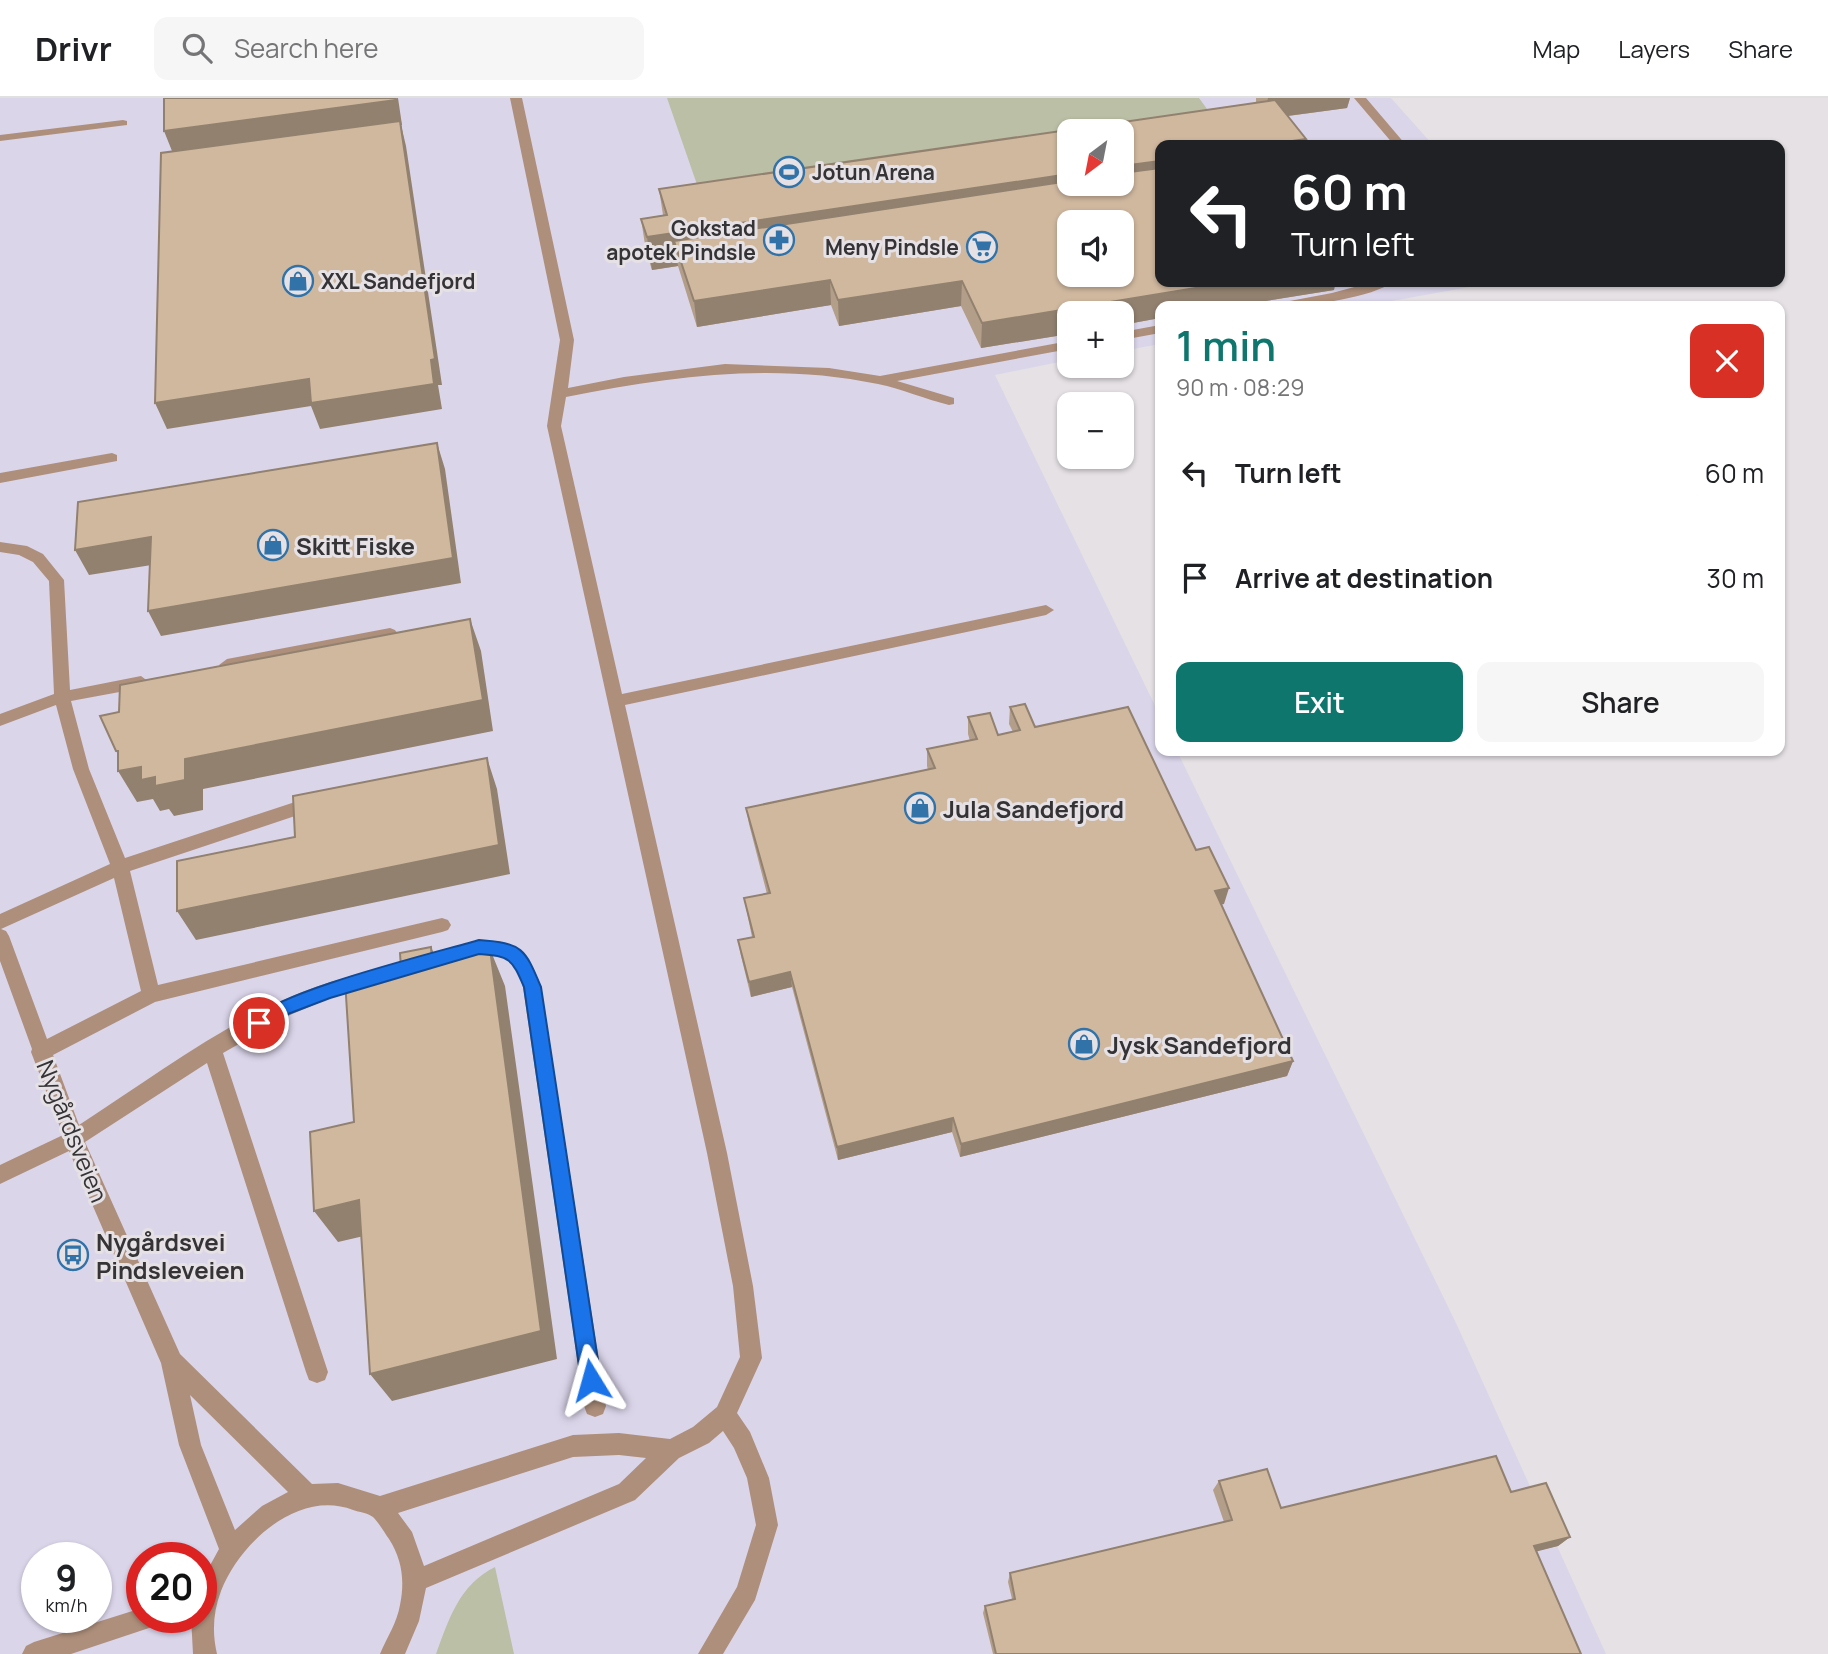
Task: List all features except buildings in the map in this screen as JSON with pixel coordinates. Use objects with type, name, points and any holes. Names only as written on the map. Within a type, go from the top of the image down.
[{"type":"street","points":[[415,1581],[628,1492],[671,1450],[701,1435],[725,1415],[751,1358],[743,1286],[717,1153],[554,426],[558,394],[567,368],[568,340],[516,98]]},
{"type":"street","points":[[1360,98],[1396,140]]},
{"type":"street","points":[[0,138],[123,123]]},
{"type":"street","points":[[1312,301],[1369,287]]},
{"type":"street","points":[[1134,334],[1155,330]]},
{"type":"street","points":[[881,380],[1057,347]]},
{"type":"street","points":[[558,394],[624,381],[725,368],[829,372],[881,380],[949,401]]},
{"type":"street","points":[[0,478],[111,458]]},
{"type":"street","points":[[0,547],[22,550],[38,558],[56,580],[62,697],[81,769],[120,867],[151,995]]},
{"type":"street","points":[[616,701],[1046,610]]},
{"type":"street","points":[[213,668],[390,634]]},
{"type":"street","points":[[0,720],[62,697],[158,678]]},
{"type":"street","points":[[0,922],[120,867],[295,809],[336,802]]},
{"type":"street","points":[[40,1052],[151,995],[442,925]]},
{"type":"street","name":"Nygårdsveien","points":[[0,936],[40,1052],[74,1139],[172,1362],[190,1445],[231,1549]]},
{"type":"street","points":[[0,1175],[74,1139],[212,1049],[282,1009],[327,991],[479,947],[504,949],[520,959],[532,987],[595,1406]]},
{"type":"street","points":[[212,1049],[317,1373]]},
{"type":"street","name":"Nygårdsveien","points":[[172,1362],[309,1497]]},
{"type":"street","points":[[710,1654],[747,1592],[767,1525],[758,1478],[742,1440],[725,1415]]},
{"type":"street","points":[[379,1508],[573,1446],[619,1444],[671,1450]]},
{"type":"street","points":[[217,1573],[231,1549],[254,1526],[281,1507],[309,1497],[338,1494],[379,1508],[408,1543],[415,1581],[413,1603],[404,1634],[392,1654]]},
{"type":"street","points":[[34,1654],[126,1625]]},
{"type":"street","points":[[202,1633],[205,1654]]},
{"type":"shaded area","points":[[0,98],[1391,98],[1429,140],[1155,140],[1155,287],[1469,287],[1392,301],[1155,301],[1155,345],[1134,349],[1134,301],[1057,301],[1057,362],[995,375],[1155,706],[1155,756],[1179,756],[1456,1323],[1606,1654],[0,1654]]},
{"type":"green space","name":"Jotun Arena","points":[[667,98],[1199,98],[1218,124],[1134,130],[1134,119],[1057,119],[1057,133],[702,199]]},
{"type":"green space","points":[[495,1567],[514,1654],[436,1654],[451,1616],[464,1593],[472,1583]]},
{"type":"place","name":"Jotun Arena","points":[[789,172]]},
{"type":"place","name":"Gokstad apotek Pindsle","points":[[779,240]]},
{"type":"place","name":"Meny Pindsle","points":[[982,247]]},
{"type":"place","name":"XXL Sandefjord","points":[[298,281]]},
{"type":"place","name":"Skitt Fiske","points":[[273,545]]},
{"type":"place","name":"Jula Sandefjord","points":[[920,808]]},
{"type":"place","name":"Jysk Sandefjord","points":[[1084,1044]]},
{"type":"place","name":"Nygårdsvei Pindsleveien","points":[[73,1255]]},
{"type":"route","points":[[259,1023],[282,1009],[327,991],[479,947],[504,949],[520,959],[532,987],[591,1380]]}]
